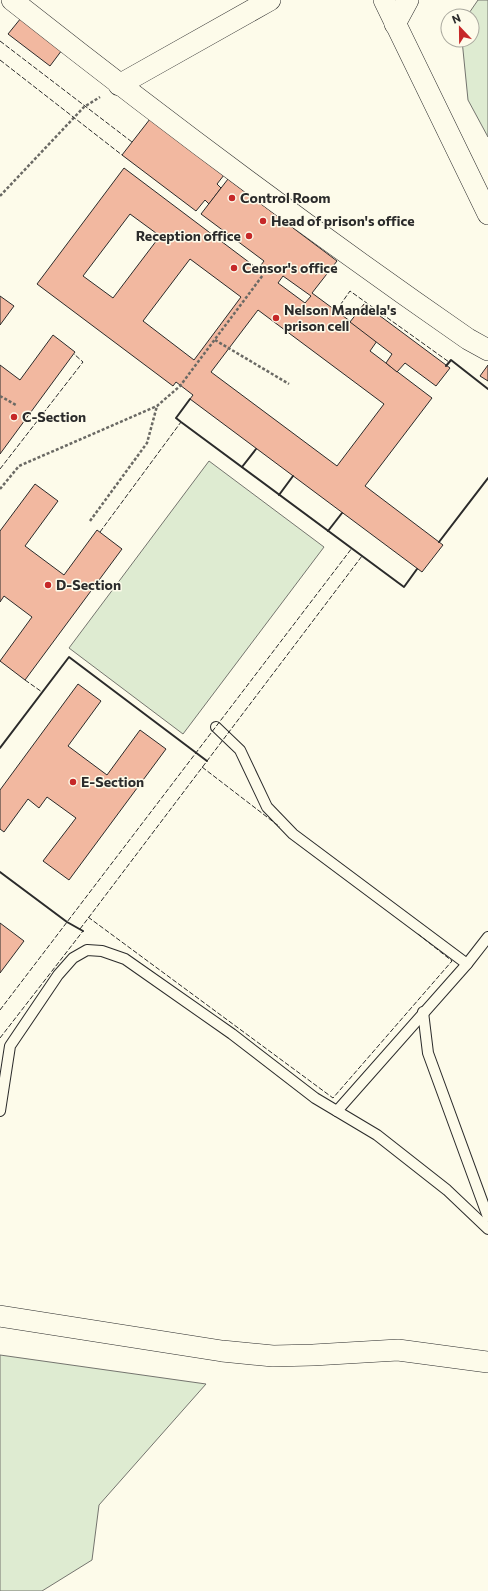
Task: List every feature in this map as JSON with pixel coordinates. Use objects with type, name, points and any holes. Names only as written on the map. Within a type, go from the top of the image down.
[{"type":"street","points":[[12,0],[119,85],[351,258],[468,339],[488,350]]},
{"type":"street","points":[[119,85],[270,0]]},
{"type":"street","points":[[384,0],[488,214]]},
{"type":"street","points":[[395,24],[408,0]]},
{"type":"street","points":[[0,1316],[222,1351],[273,1356],[398,1350],[488,1362]]},
{"type":"lane","points":[[216,727],[240,750],[267,807],[292,834],[467,964]]},
{"type":"lane","points":[[337,1111],[467,964],[488,937]]},
{"type":"lane","points":[[0,1059],[58,975],[73,958],[87,950],[102,951],[125,959],[166,986],[232,1034],[315,1098],[377,1135],[447,1190],[488,1229]]},
{"type":"lane","points":[[423,1012],[428,1053],[488,1217]]},
{"type":"lane","points":[[0,1111],[10,1046]]},
{"type":"path","points":[[0,196],[84,107],[119,85]]},
{"type":"path","points":[[0,489],[19,466],[158,406],[180,386],[263,275]]},
{"type":"path","points":[[215,340],[289,384]]},
{"type":"path","points":[[0,396],[16,405]]},
{"type":"path","points":[[90,521],[147,443],[158,406]]},
{"type":"green space","points":[[478,0],[488,0],[488,137],[468,100],[463,48],[480,48],[480,8],[472,8]]},
{"type":"green space","points":[[209,461],[324,547],[183,734],[69,648]]},
{"type":"green space","points":[[0,1355],[206,1384],[99,1505],[92,1560],[42,1591],[0,1591]]},
{"type":"building","points":[[21,18],[62,50],[50,66],[8,34]]},
{"type":"building","points":[[150,119],[224,175],[217,184],[221,188],[209,204],[205,200],[196,211],[122,155]]},
{"type":"building","points":[[124,168],[258,269],[264,261],[201,214],[228,179],[337,261],[312,293],[377,341],[370,351],[432,398],[365,486],[443,545],[422,572],[190,399],[193,395],[176,382],[173,386],[37,284]],"holes":[[[130,214],[160,236],[113,298],[83,276]],[[190,259],[241,297],[194,360],[143,321]],[[283,276],[311,296],[305,303],[278,283]],[[258,310],[384,404],[337,466],[211,372]]]},
{"type":"building","points":[[0,296],[14,306],[0,325]]},
{"type":"building","points":[[364,304],[450,368],[436,386],[405,363],[397,372],[386,363],[392,354],[350,322]]},
{"type":"building","name":"C-Section","points":[[53,335],[75,352],[0,454],[0,365],[20,380]]},
{"type":"building","points":[[488,365],[488,381],[480,376]]},
{"type":"building","name":"D-Section","points":[[35,484],[58,501],[25,546],[64,575],[97,530],[122,549],[25,680],[0,661],[32,617],[4,596],[0,602],[0,531]]},
{"type":"building","name":"E-Section","points":[[78,684],[101,701],[68,746],[107,775],[140,730],[166,749],[69,880],[43,861],[76,818],[47,797],[39,808],[28,799],[4,832],[0,829],[0,790]]},
{"type":"building","points":[[0,923],[24,941],[0,973]]},
{"type":"fence","points":[[0,41],[132,142]]},
{"type":"fence","points":[[0,60],[122,155]]},
{"type":"fence","points":[[336,311],[350,291],[449,362]]},
{"type":"fence","points":[[0,469],[83,362],[74,354]]},
{"type":"fence","points":[[100,532],[181,422]]},
{"type":"fence","points":[[0,1010],[352,548]]},
{"type":"fence","points":[[80,929],[362,556]]},
{"type":"fence","points":[[25,680],[42,692]]},
{"type":"fence","points":[[202,767],[280,827]]},
{"type":"fence","points":[[88,917],[333,1098],[452,961],[418,934]]},
{"type":"fence","points":[[0,1038],[83,931]]},
{"type":"wall","points":[[446,366],[451,360],[488,389]]},
{"type":"wall","points":[[190,399],[176,418],[181,422],[404,587],[417,569]]},
{"type":"wall","points":[[242,467],[256,449]]},
{"type":"wall","points":[[279,495],[293,476]]},
{"type":"wall","points":[[439,542],[488,478]]},
{"type":"wall","points":[[328,531],[342,513]]},
{"type":"wall","points":[[0,748],[69,657],[207,761]]},
{"type":"wall","points":[[0,872],[67,922],[83,931]]},
{"type":"place","name":"Control Room","points":[[232,198]]},
{"type":"place","name":"Head of prison's office","points":[[263,221]]},
{"type":"place","name":"Reception office","points":[[249,236]]},
{"type":"place","name":"Censor's office","points":[[234,268]]},
{"type":"place","name":"Nelson Mandela's prison cell","points":[[276,318]]},
{"type":"place","name":"C-Section","points":[[14,417]]},
{"type":"place","name":"D-Section","points":[[48,585]]},
{"type":"place","name":"E-Section","points":[[73,782]]}]
